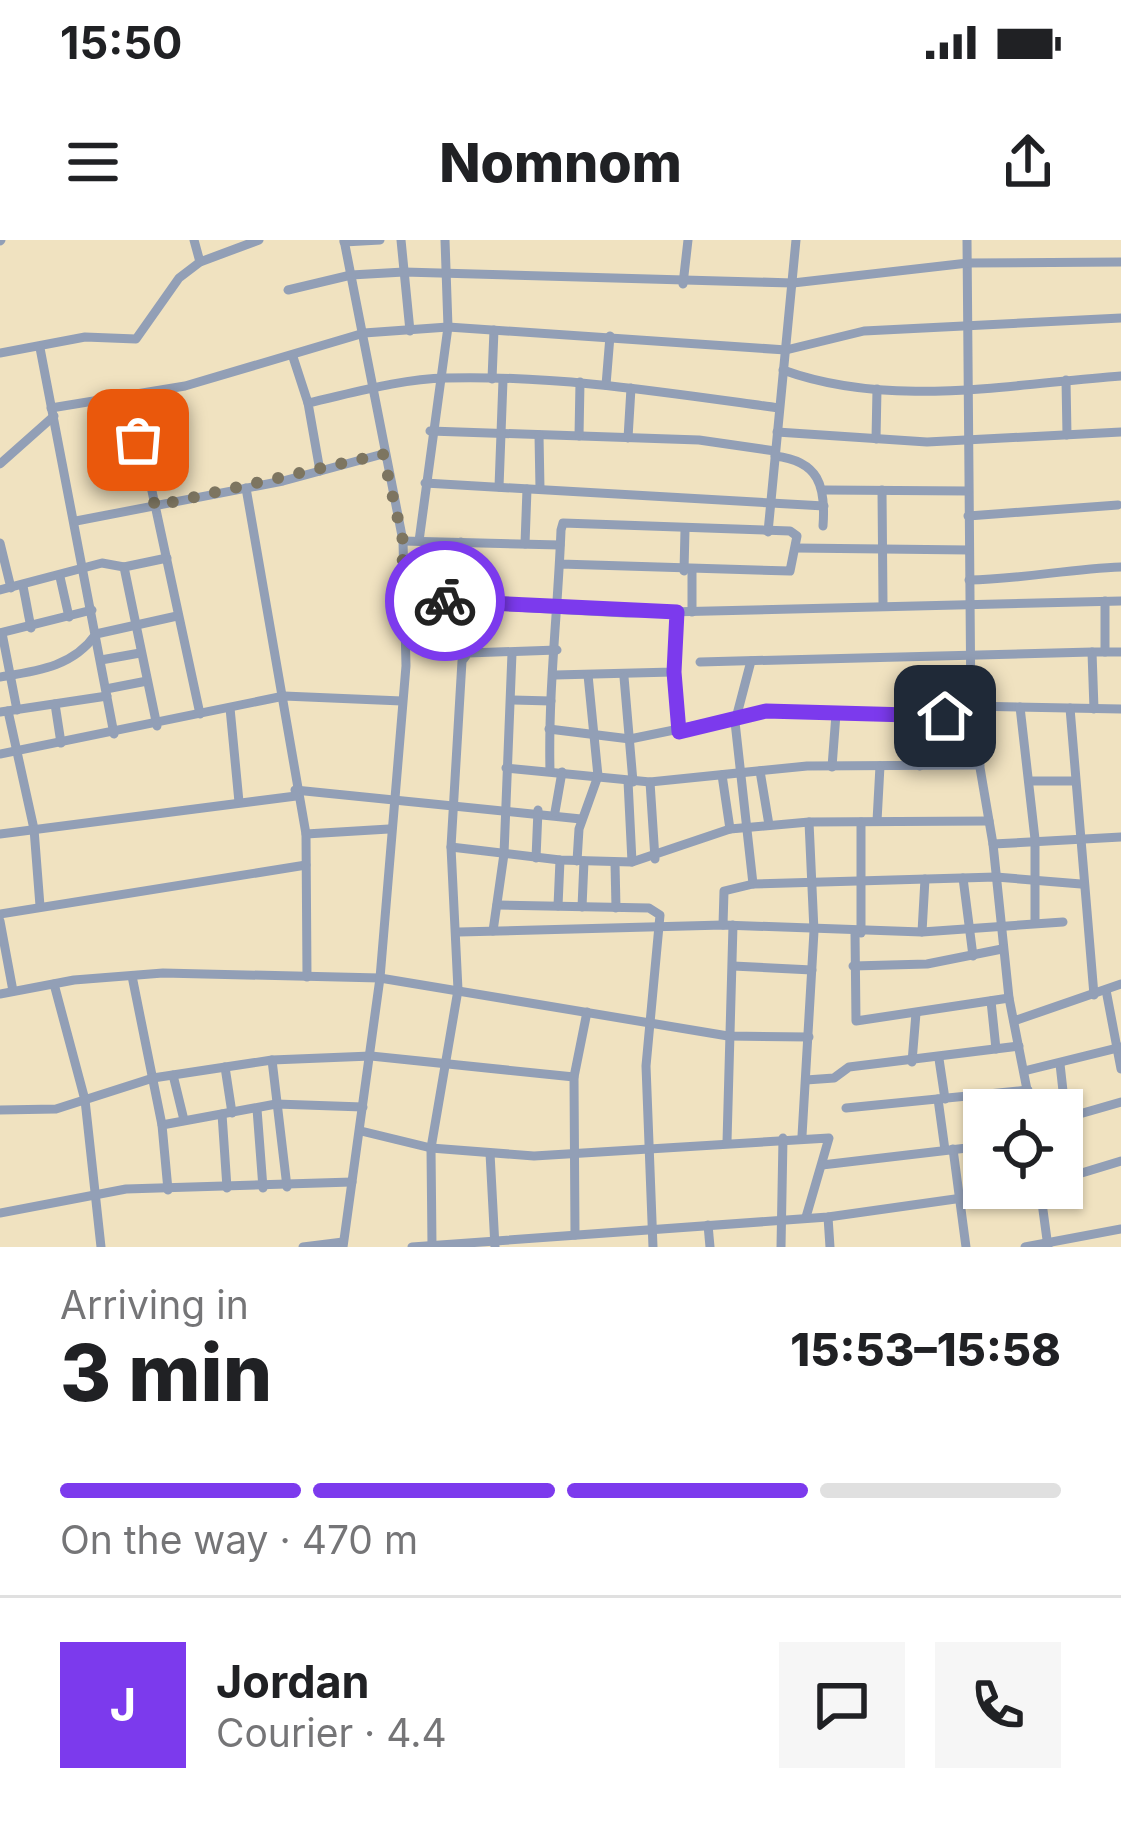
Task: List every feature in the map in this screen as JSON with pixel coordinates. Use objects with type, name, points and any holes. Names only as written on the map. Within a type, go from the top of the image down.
[{"type":"street","points":[[194,240],[200,262]]},
{"type":"street","points":[[0,353],[86,337],[136,339],[179,278],[200,262],[259,240]]},
{"type":"street","points":[[303,1247],[343,1245],[380,978],[402,701],[403,541],[344,241],[380,240]]},
{"type":"street","points":[[401,240],[410,331]]},
{"type":"street","points":[[419,542],[430,431],[443,378],[448,327],[445,240]]},
{"type":"street","points":[[682,284],[688,240]]},
{"type":"street","points":[[768,532],[796,240]]},
{"type":"street","points":[[967,240],[971,711],[993,844],[1009,998],[1028,1089]]},
{"type":"street","points":[[288,290],[351,275],[404,272],[682,284],[793,283],[968,263],[1121,262]]},
{"type":"street","points":[[0,464],[52,412],[185,386],[364,333],[448,327],[786,350],[836,334],[1121,318]]},
{"type":"street","points":[[494,330],[503,434],[499,487]]},
{"type":"street","points":[[606,385],[610,336]]},
{"type":"street","points":[[40,348],[114,734]]},
{"type":"street","points":[[293,357],[308,403],[320,470]]},
{"type":"street","points":[[783,370],[848,388],[877,389],[970,389],[1121,376]]},
{"type":"street","points":[[308,403],[443,378],[580,382],[779,408]]},
{"type":"street","points":[[1066,380],[1067,435]]},
{"type":"street","points":[[579,436],[580,382]]},
{"type":"street","points":[[628,438],[631,388]]},
{"type":"street","points":[[876,439],[877,389]]},
{"type":"street","points":[[95,401],[138,440],[200,715]]},
{"type":"street","points":[[430,431],[628,438],[775,453],[800,460],[825,490],[823,526]]},
{"type":"street","points":[[777,432],[969,442],[1121,432]]},
{"type":"street","points":[[539,435],[540,489]]},
{"type":"street","points":[[76,521],[246,488],[383,454]]},
{"type":"street","points":[[425,483],[824,506]]},
{"type":"street","points":[[246,488],[284,696],[295,793],[306,834],[308,977]]},
{"type":"street","points":[[525,544],[527,489]]},
{"type":"street","points":[[825,490],[968,491]]},
{"type":"street","points":[[882,490],[883,604]]},
{"type":"street","points":[[968,516],[1120,503]]},
{"type":"street","points":[[555,812],[556,771],[549,729],[560,544],[566,522],[796,533],[790,571],[688,572],[560,564]]},
{"type":"street","points":[[685,530],[692,612]]},
{"type":"street","points":[[403,541],[560,544]]},
{"type":"street","points":[[458,602],[460,542]]},
{"type":"street","points":[[0,543],[5,589],[103,563],[124,567],[167,558]]},
{"type":"street","points":[[796,548],[970,550]]},
{"type":"street","points":[[124,567],[157,726]]},
{"type":"street","points":[[969,580],[1034,579],[1066,569],[1121,567]]},
{"type":"street","points":[[60,577],[69,617]]},
{"type":"street","points":[[1034,579],[1034,603]]},
{"type":"street","points":[[23,586],[31,628]]},
{"type":"street","points":[[402,601],[677,612],[1121,601]]},
{"type":"street","points":[[1105,601],[1105,652]]},
{"type":"street","points":[[40,906],[34,829],[13,751],[1,633],[92,610]]},
{"type":"street","points":[[677,612],[674,672],[679,732]]},
{"type":"street","points":[[4,677],[62,664],[85,650],[96,634],[177,616]]},
{"type":"street","points":[[432,1246],[431,1148],[458,990],[459,932],[451,847],[462,661],[468,653],[556,650]]},
{"type":"street","points":[[1092,652],[1094,709]]},
{"type":"street","points":[[700,662],[1121,652]]},
{"type":"street","points":[[100,660],[140,653]]},
{"type":"street","points":[[493,931],[504,854],[512,653]]},
{"type":"street","points":[[751,661],[736,714],[753,884]]},
{"type":"street","points":[[555,675],[624,677],[674,672]]},
{"type":"street","points":[[582,907],[581,819],[598,776],[588,675]]},
{"type":"street","points":[[624,677],[632,862]]},
{"type":"street","points":[[8,711],[147,682]]},
{"type":"street","points":[[0,754],[157,726],[284,696],[402,701]]},
{"type":"street","points":[[513,700],[551,701]]},
{"type":"street","points":[[55,704],[61,743]]},
{"type":"street","points":[[549,729],[630,739],[679,732],[736,714],[919,718],[1020,707],[1121,709]]},
{"type":"street","points":[[1020,707],[1035,839],[1035,923]]},
{"type":"street","points":[[230,708],[238,802]]},
{"type":"street","points":[[1070,708],[1081,884],[1094,995]]},
{"type":"street","points":[[832,767],[836,715]]},
{"type":"street","points":[[919,718],[920,766]]},
{"type":"street","points":[[506,768],[650,782],[832,767],[980,765]]},
{"type":"street","points":[[877,821],[880,766]]},
{"type":"street","points":[[760,771],[769,826]]},
{"type":"street","points":[[722,775],[730,829]]},
{"type":"street","points":[[1029,781],[1075,781]]},
{"type":"street","points":[[650,782],[656,859]]},
{"type":"street","points":[[0,834],[295,793],[555,812],[581,819]]},
{"type":"street","points":[[536,858],[538,811]]},
{"type":"street","points":[[451,847],[615,863],[656,859],[730,829],[809,822],[989,821]]},
{"type":"street","points":[[802,1136],[814,931],[809,822]]},
{"type":"street","points":[[861,822],[863,880],[853,965],[856,1021],[1009,998]]},
{"type":"street","points":[[306,834],[389,829]]},
{"type":"street","points":[[993,844],[1078,835],[1121,837]]},
{"type":"street","points":[[558,906],[560,860]]},
{"type":"street","points":[[615,863],[616,908]]},
{"type":"street","points":[[13,992],[0,917],[40,906],[306,865]]},
{"type":"street","points":[[727,1142],[733,966],[724,892],[753,884],[996,877],[1081,884]]},
{"type":"street","points":[[963,878],[973,956]]},
{"type":"street","points":[[922,932],[926,879]]},
{"type":"street","points":[[497,905],[656,910],[662,928],[646,1086],[653,1247]]},
{"type":"street","points":[[459,932],[728,925],[922,932],[1063,922]]},
{"type":"street","points":[[853,965],[927,964],[1003,949]]},
{"type":"street","points":[[733,966],[812,970]]},
{"type":"street","points":[[132,976],[162,1125],[169,1190]]},
{"type":"street","points":[[0,994],[132,976],[380,978],[728,1036],[808,1037]]},
{"type":"street","points":[[55,984],[85,1100],[101,1247]]},
{"type":"street","points":[[1014,1021],[1121,984]]},
{"type":"street","points":[[1106,990],[1121,1069]]},
{"type":"street","points":[[991,1001],[996,1049]]},
{"type":"street","points":[[575,1235],[574,1077],[587,1012]]},
{"type":"street","points":[[912,1062],[916,1013]]},
{"type":"street","points":[[806,1080],[834,1078],[849,1066],[1019,1046]]},
{"type":"street","points":[[1024,1072],[1119,1047]]},
{"type":"street","points":[[0,1110],[31,1112],[153,1078],[272,1060],[371,1056],[574,1077]]},
{"type":"street","points":[[938,1059],[966,1247]]},
{"type":"street","points":[[272,1060],[286,1187]]},
{"type":"street","points":[[1060,1064],[1062,1089]]},
{"type":"street","points":[[225,1067],[227,1188]]},
{"type":"street","points":[[173,1075],[184,1120]]},
{"type":"street","points":[[846,1108],[963,1097]]},
{"type":"street","points":[[1083,1113],[1121,1102]]},
{"type":"street","points":[[162,1125],[277,1104],[363,1107]]},
{"type":"street","points":[[257,1109],[263,1188]]},
{"type":"street","points":[[361,1131],[431,1148],[573,1155],[802,1136],[830,1140],[806,1217]]},
{"type":"street","points":[[781,1247],[782,1138]]},
{"type":"street","points":[[822,1165],[963,1148]]},
{"type":"street","points":[[490,1153],[495,1244]]},
{"type":"street","points":[[1083,1172],[1121,1160]]},
{"type":"street","points":[[0,1213],[98,1193],[352,1182]]},
{"type":"street","points":[[412,1247],[828,1216],[961,1200]]},
{"type":"street","points":[[1040,1209],[1047,1245]]},
{"type":"street","points":[[828,1216],[830,1247]]},
{"type":"street","points":[[708,1225],[710,1247]]},
{"type":"street","points":[[1024,1247],[1121,1229]]},
{"type":"street","points":[[593,1234],[594,1247]]},
{"type":"way so far","points":[[138,440],[155,506],[283,481],[383,454],[403,541],[402,601],[445,601]]},
{"type":"route","points":[[445,601],[677,612],[674,672],[679,732],[736,714],[766,711],[945,716]]}]
